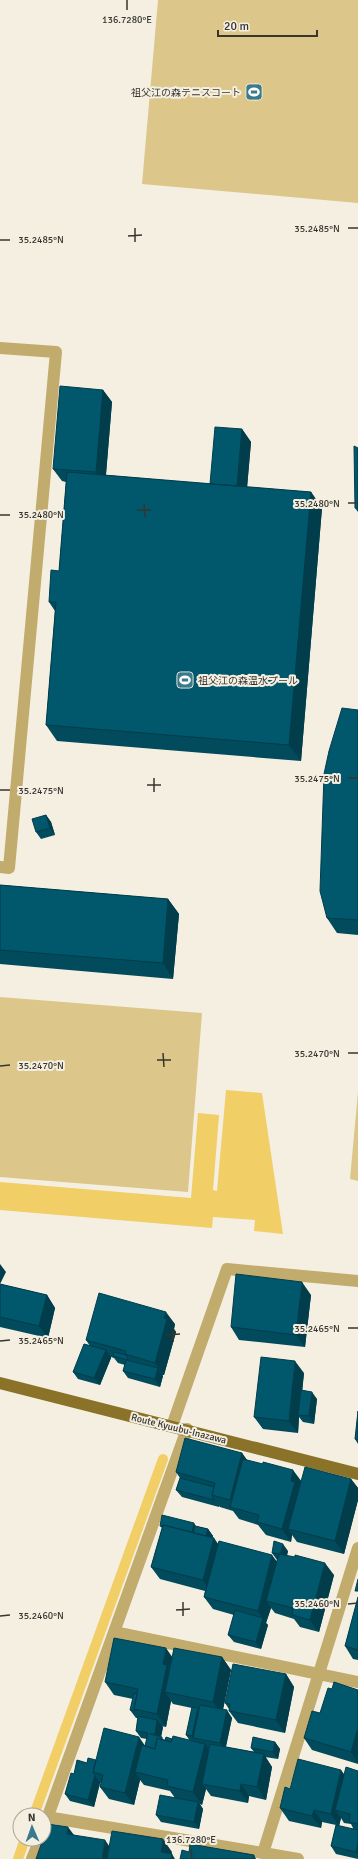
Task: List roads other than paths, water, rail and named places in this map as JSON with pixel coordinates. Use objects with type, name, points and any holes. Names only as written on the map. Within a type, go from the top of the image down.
[{"type":"main road","name":"Route Kyuubu-Inazawa","points":[[0,1384],[187,1429],[358,1474]]},
{"type":"street","points":[[0,348],[56,352],[9,868],[0,867]]},
{"type":"street","points":[[172,1426],[227,1269],[358,1281]]},
{"type":"street","points":[[51,1807],[187,1429]]},
{"type":"street","points":[[263,1853],[358,1548]]},
{"type":"street","points":[[114,1632],[358,1682]]},
{"type":"street","points":[[52,1823],[298,1859]]},
{"type":"street","points":[[32,1859],[37,1847]]},
{"type":"waterway","points":[[37,1807],[163,1459]]},
{"type":"waterway","points":[[18,1859],[22,1847]]},
{"type":"place","name":"祖父江の森テニスコート","points":[[254,92]]},
{"type":"place","name":"祖父江の森温水プール","points":[[185,680]]}]
